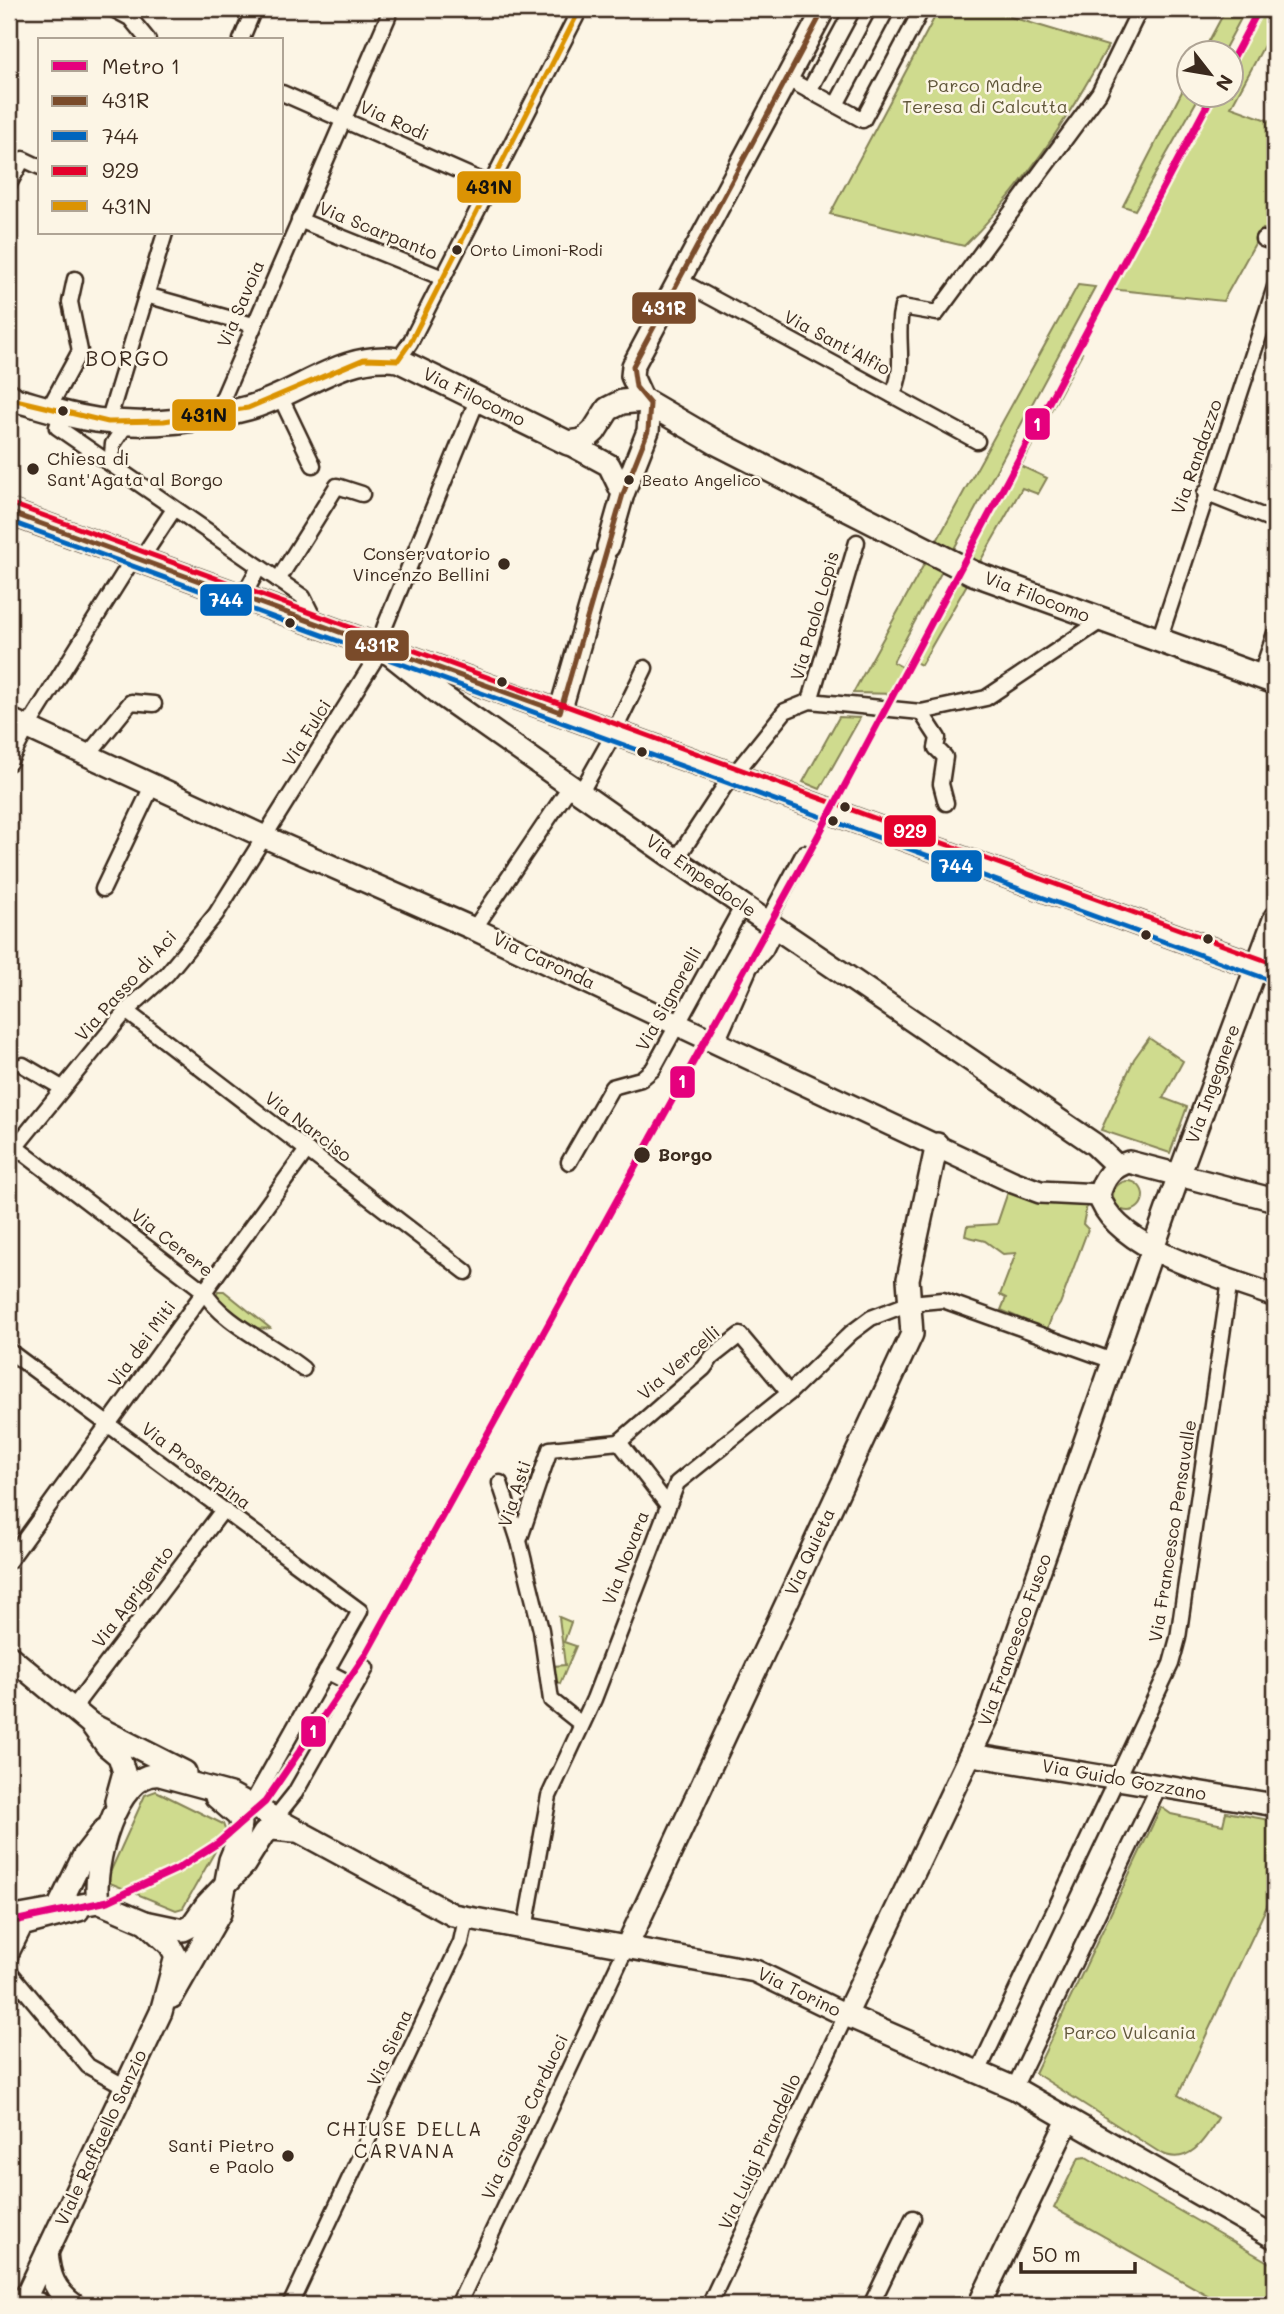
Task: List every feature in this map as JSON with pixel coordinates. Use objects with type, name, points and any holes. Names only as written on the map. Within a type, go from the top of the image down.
[{"type":"main road","points":[[560,712],[623,494],[648,431],[646,402],[632,376],[632,366],[824,9]]},
{"type":"main road","name":"Via Filocomo","points":[[12,397],[55,410],[117,422],[216,414],[281,396],[351,363],[375,357],[398,360],[568,443]]},
{"type":"main road","points":[[568,443],[583,441],[594,432],[608,409],[622,402],[646,402]]},
{"type":"main road","name":"Via Filocomo","points":[[646,402],[718,443],[973,573],[1268,680]]},
{"type":"main road","points":[[568,443],[609,465],[623,494]]},
{"type":"main road","points":[[9,512],[1266,970]]},
{"type":"main road","name":"Via Empedocle","points":[[382,648],[441,695],[676,860],[1094,1144],[1117,1166]]},
{"type":"main road","name":"Via Caronda","points":[[18,723],[152,786],[474,929],[1040,1192],[1089,1195]]},
{"type":"main road","name":"Via Ingegnere","points":[[1152,1251],[1179,1175],[1266,970],[1275,917]]},
{"type":"main road","name":"Via Quieta","points":[[627,1945],[912,1334],[908,1279],[937,1144]]},
{"type":"main road","points":[[1275,1199],[1137,1163],[1117,1166],[1089,1195],[1152,1251],[1275,1296]]},
{"type":"main road","name":"Via Francesco Fusco","points":[[845,2015],[972,1755],[1152,1251]]},
{"type":"main road","points":[[9,1656],[91,1724],[123,1763],[123,1778],[95,1884],[100,1903]]},
{"type":"main road","points":[[91,1724],[114,1733],[142,1752],[183,1771],[233,1810],[241,1823],[220,1913],[181,1985],[161,2012]]},
{"type":"main road","name":"Via Guido Gozzano","points":[[972,1755],[1275,1805]]},
{"type":"main road","points":[[58,1908],[83,1857],[109,1824],[133,1785],[143,1777],[160,1775],[203,1787]]},
{"type":"main road","name":"Via Torino","points":[[203,1787],[254,1799],[281,1826],[466,1919],[744,1967],[845,2015],[1014,2088],[1068,2120],[1272,2228]]},
{"type":"main road","points":[[14,1925],[58,1908],[100,1903],[145,1922],[183,1930],[196,1921],[205,1905],[244,1865],[264,1833],[281,1826]]},
{"type":"main road","name":"Viale Raffaello Sanzio","points":[[24,2303],[161,2012],[174,1968],[174,1951],[145,1922]]},
{"type":"main road","points":[[979,2305],[1068,2120]]},
{"type":"main road","points":[[47,2252],[49,2275],[60,2294],[74,2305]]},
{"type":"street","points":[[113,9],[130,18],[146,38]]},
{"type":"street","points":[[242,38],[254,9]]},
{"type":"street","points":[[398,360],[410,343],[580,9]]},
{"type":"street","points":[[809,91],[853,9]]},
{"type":"street","points":[[836,105],[887,9]]},
{"type":"street","points":[[786,78],[863,120],[922,9]]},
{"type":"street","points":[[892,395],[897,385],[901,363],[899,341],[902,307],[937,313],[1099,93],[1140,9]]},
{"type":"street","name":"Via Savoia","points":[[216,414],[388,17]]},
{"type":"street","name":"Via Rodi","points":[[284,94],[491,185]]},
{"type":"street","points":[[9,184],[23,159],[38,166]]},
{"type":"street","name":"Via Scarpanto","points":[[299,220],[443,278]]},
{"type":"street","points":[[110,464],[146,295],[165,234]]},
{"type":"street","points":[[75,279],[71,302],[80,351],[55,410],[57,427],[303,597],[317,625]]},
{"type":"street","name":"Via Sant'Alfio","points":[[679,280],[977,441]]},
{"type":"street","name":"Via Randazzo","points":[[1159,640],[1205,493],[1275,287]]},
{"type":"street","points":[[146,295],[253,325]]},
{"type":"street","points":[[281,396],[313,465]]},
{"type":"street","name":"Via Fulci","points":[[265,837],[382,648],[381,637],[385,626],[478,398]]},
{"type":"street","points":[[278,580],[337,486],[362,494]]},
{"type":"street","points":[[1205,493],[1275,521]]},
{"type":"street","points":[[9,763],[18,723],[174,509]]},
{"type":"street","name":"Via Paolo Lopis","points":[[810,702],[857,542]]},
{"type":"street","points":[[243,597],[259,567]]},
{"type":"street","points":[[676,860],[785,711],[810,702],[921,712],[986,698],[1101,621]]},
{"type":"street","points":[[1268,680],[1275,633]]},
{"type":"street","points":[[474,929],[615,732],[645,668]]},
{"type":"street","points":[[87,756],[131,702],[154,704]]},
{"type":"street","points":[[921,712],[938,738],[936,748],[945,757],[941,785],[946,803]]},
{"type":"street","points":[[103,889],[152,786]]},
{"type":"street","name":"Via Passo di Aci","points":[[11,1148],[126,1011],[167,974],[216,914],[265,837]]},
{"type":"street","points":[[717,1042],[740,986],[772,925],[804,853]]},
{"type":"street","name":"Via Signorelli","points":[[569,1161],[610,1090],[651,1073],[743,905]]},
{"type":"street","name":"Via Narciso","points":[[126,1011],[466,1272]]},
{"type":"street","points":[[23,1065],[62,1088]]},
{"type":"street","name":"Via Cerere","points":[[11,1148],[204,1291],[211,1306],[279,1349],[303,1369]]},
{"type":"street","name":"Via dei Miti","points":[[9,1561],[307,1150]]},
{"type":"street","name":"Via Francesco Pensavalle","points":[[978,2072],[1171,1664],[1178,1638],[1230,1280]]},
{"type":"street","name":"Via Novara","points":[[525,1929],[549,1796],[580,1723],[594,1699],[677,1483],[789,1393],[851,1333],[871,1318],[910,1303],[943,1300],[1113,1361]]},
{"type":"street","name":"Via Vercelli","points":[[619,1442],[740,1335],[789,1393]]},
{"type":"street","name":"Via Proserpina","points":[[9,1351],[360,1611],[326,1671]]},
{"type":"street","points":[[619,1442],[667,1504]]},
{"type":"street","name":"Via Asti","points":[[580,1723],[551,1700],[541,1630],[519,1541],[550,1449],[619,1442]]},
{"type":"street","points":[[500,1483],[519,1541]]},
{"type":"street","name":"Via Agrigento","points":[[73,1708],[223,1510]]},
{"type":"street","points":[[281,1826],[295,1793],[366,1668]]},
{"type":"street","points":[[254,1799],[326,1671],[355,1686]]},
{"type":"street","points":[[1014,2088],[1159,1786]]},
{"type":"street","points":[[9,1958],[14,1925],[24,1928],[66,1918],[100,1903]]},
{"type":"street","name":"Via Siena","points":[[290,2305],[461,1942],[466,1919]]},
{"type":"street","name":"Via Giosuè Carducci","points":[[458,2305],[627,1945]]},
{"type":"street","points":[[9,1971],[89,2066],[124,2086]]},
{"type":"street","name":"Via Luigi Pirandello","points":[[709,2305],[845,2015]]},
{"type":"street","points":[[871,2305],[913,2218]]},
{"type":"green space","name":"Parco Madre Teresa di Calcutta","points":[[939,9],[984,9],[1108,46],[1043,152],[986,224],[964,246],[830,214]]},
{"type":"green space","points":[[1226,9],[1246,9],[1230,38],[1210,38]]},
{"type":"green space","points":[[1258,9],[1275,9],[1275,25],[1246,79],[1244,38]]},
{"type":"green space","points":[[1176,103],[1176,108],[1193,108],[1135,210],[1123,206]]},
{"type":"green space","points":[[1208,108],[1234,108],[1275,123],[1275,232],[1263,229],[1223,301],[1109,289]]},
{"type":"green space","points":[[1078,285],[1095,287],[893,662],[902,667],[1077,351],[1082,353],[1021,466],[1047,478],[1038,494],[1022,488],[921,665],[915,662],[897,694],[853,693]]},
{"type":"green space","points":[[839,717],[860,718],[820,789],[803,782]]},
{"type":"green space","points":[[1149,1038],[1183,1061],[1163,1098],[1187,1107],[1170,1153],[1101,1130],[1134,1059]]},
{"type":"green space","points":[[1128,1181],[1139,1185],[1143,1196],[1139,1207],[1128,1211],[1117,1207],[1113,1196],[1117,1185]]},
{"type":"green space","points":[[1009,1189],[1031,1201],[1087,1205],[1083,1224],[1088,1229],[1060,1304],[1047,1330],[1001,1310],[1006,1298],[1000,1295],[1016,1253],[1003,1254],[985,1241],[965,1236],[967,1226],[997,1224]]},
{"type":"green space","points":[[218,1291],[224,1291],[270,1328],[253,1327],[239,1320],[215,1296]]},
{"type":"green space","points":[[559,1617],[571,1622],[564,1642],[576,1646],[560,1684],[556,1681],[553,1666],[565,1665]]},
{"type":"green space","points":[[156,1791],[223,1824],[226,1832],[183,1908],[176,1910],[110,1883],[108,1877],[145,1795]]},
{"type":"green space","name":"Parco Vulcania","points":[[1161,1807],[1171,1814],[1223,1825],[1226,1812],[1275,1821],[1275,1889],[1178,2095],[1218,2118],[1195,2149],[1179,2157],[1159,2152],[1035,2073]]},
{"type":"green space","points":[[1086,2157],[1275,2266],[1275,2305],[1225,2305],[1054,2208],[1079,2158]]},
{"type":"metro line","name":"1","points":[[1244,38],[1259,9]]},
{"type":"metro line","name":"1","points":[[9,1922],[108,1901],[177,1869],[218,1843],[265,1802],[366,1654],[811,849],[1206,108]]},
{"type":"transit line","name":"431N","points":[[9,395],[16,400],[108,422],[164,421],[248,408],[364,359],[398,360],[410,343],[580,9]]},
{"type":"transit line","name":"431R","points":[[9,512],[560,712],[623,494],[648,431],[650,404],[636,387],[633,366],[824,9]]},
{"type":"transit line","name":"929","points":[[12,504],[1275,964]]},
{"type":"transit line","name":"744","points":[[9,521],[1272,981]]},
{"type":"place","name":"Orto Limoni-Rodi","points":[[457,250]]},
{"type":"place","name":"Chiesa di Sant'Agata al Borgo","points":[[33,469]]},
{"type":"place","name":"Beato Angelico","points":[[629,480]]},
{"type":"place","name":"Conservatorio Vincenzo Bellini","points":[[504,564]]},
{"type":"place","name":"Borgo","points":[[642,1155]]},
{"type":"place","name":"Santi Pietro e Paolo","points":[[288,2156]]},
{"type":"district","name":"BORGO","points":[[128,359]]},
{"type":"district","name":"CHIUSE DELLA CARVANA","points":[[405,2140]]}]
